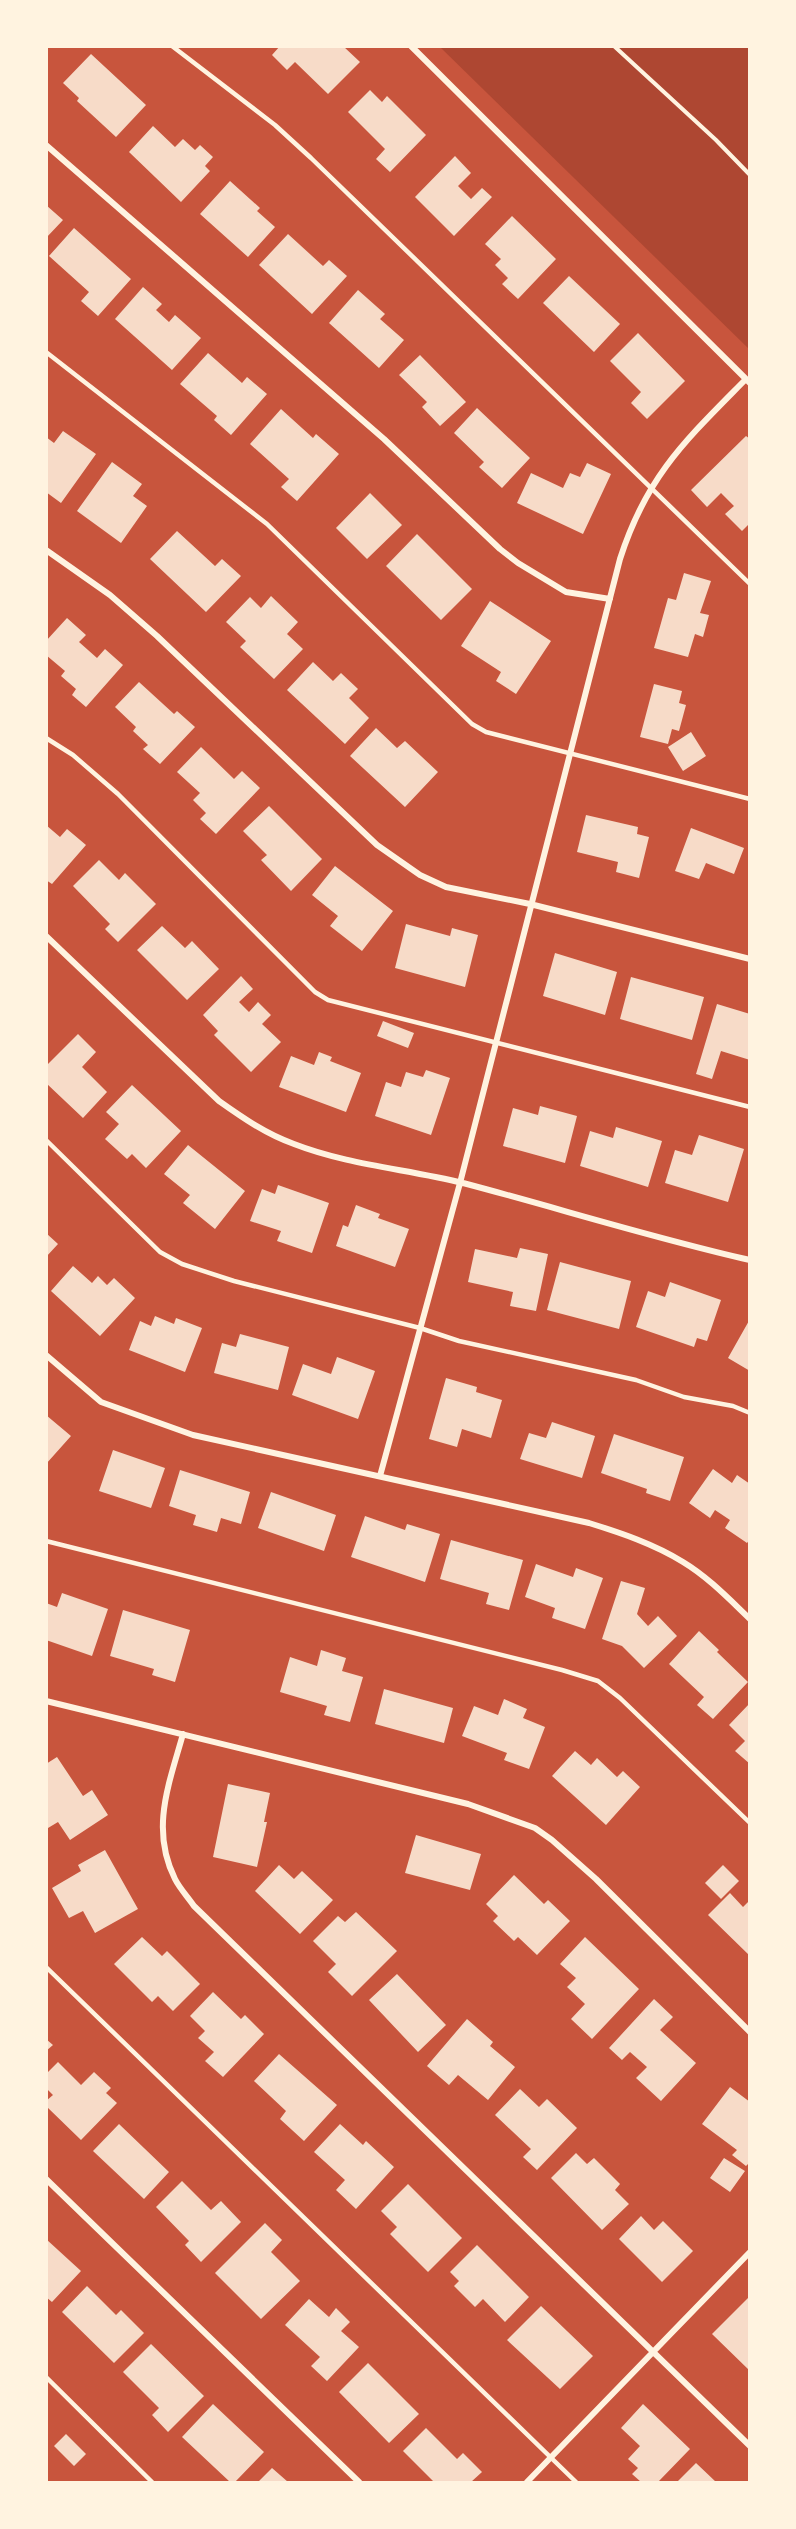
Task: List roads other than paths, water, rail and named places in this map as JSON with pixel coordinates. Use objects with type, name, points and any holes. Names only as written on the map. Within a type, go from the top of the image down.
[{"type":"street","points":[[380,1476],[460,1183],[530,904],[629,532],[651,487],[671,457],[748,381],[411,46]]},
{"type":"street","points":[[46,145],[384,439],[500,549],[518,563],[566,592],[610,599]]},
{"type":"street","points":[[46,550],[110,595],[157,636],[376,845],[420,875],[446,887],[530,904],[750,959]]},
{"type":"street","points":[[46,936],[219,1101],[249,1123],[295,1145],[335,1157],[460,1183],[750,1260]]},
{"type":"street","points":[[46,1355],[101,1402],[193,1435],[589,1522],[628,1535],[683,1561],[706,1578],[750,1619]]},
{"type":"street","points":[[46,1701],[468,1803],[534,1828],[596,1879],[750,2032]]},
{"type":"street","points":[[183,1734],[169,1779],[161,1817],[166,1856],[176,1880],[194,1906],[750,2446]]},
{"type":"street","points":[[46,2179],[359,2482]]},
{"type":"street","points":[[526,2482],[750,2252]]},
{"type":"lane","points":[[172,46],[275,125],[750,584]]},
{"type":"lane","points":[[46,351],[267,524],[472,724],[486,732],[750,800]]},
{"type":"lane","points":[[46,738],[73,755],[118,794],[315,992],[343,1006],[750,1107]]},
{"type":"lane","points":[[46,1140],[160,1252],[182,1264],[234,1281],[420,1328],[459,1341],[636,1380],[684,1397],[733,1406],[750,1413]]},
{"type":"lane","points":[[46,1541],[562,1670],[598,1681],[620,1698],[750,1822]]},
{"type":"lane","points":[[46,1967],[576,2482]]},
{"type":"lane","points":[[46,2378],[152,2482]]}]
